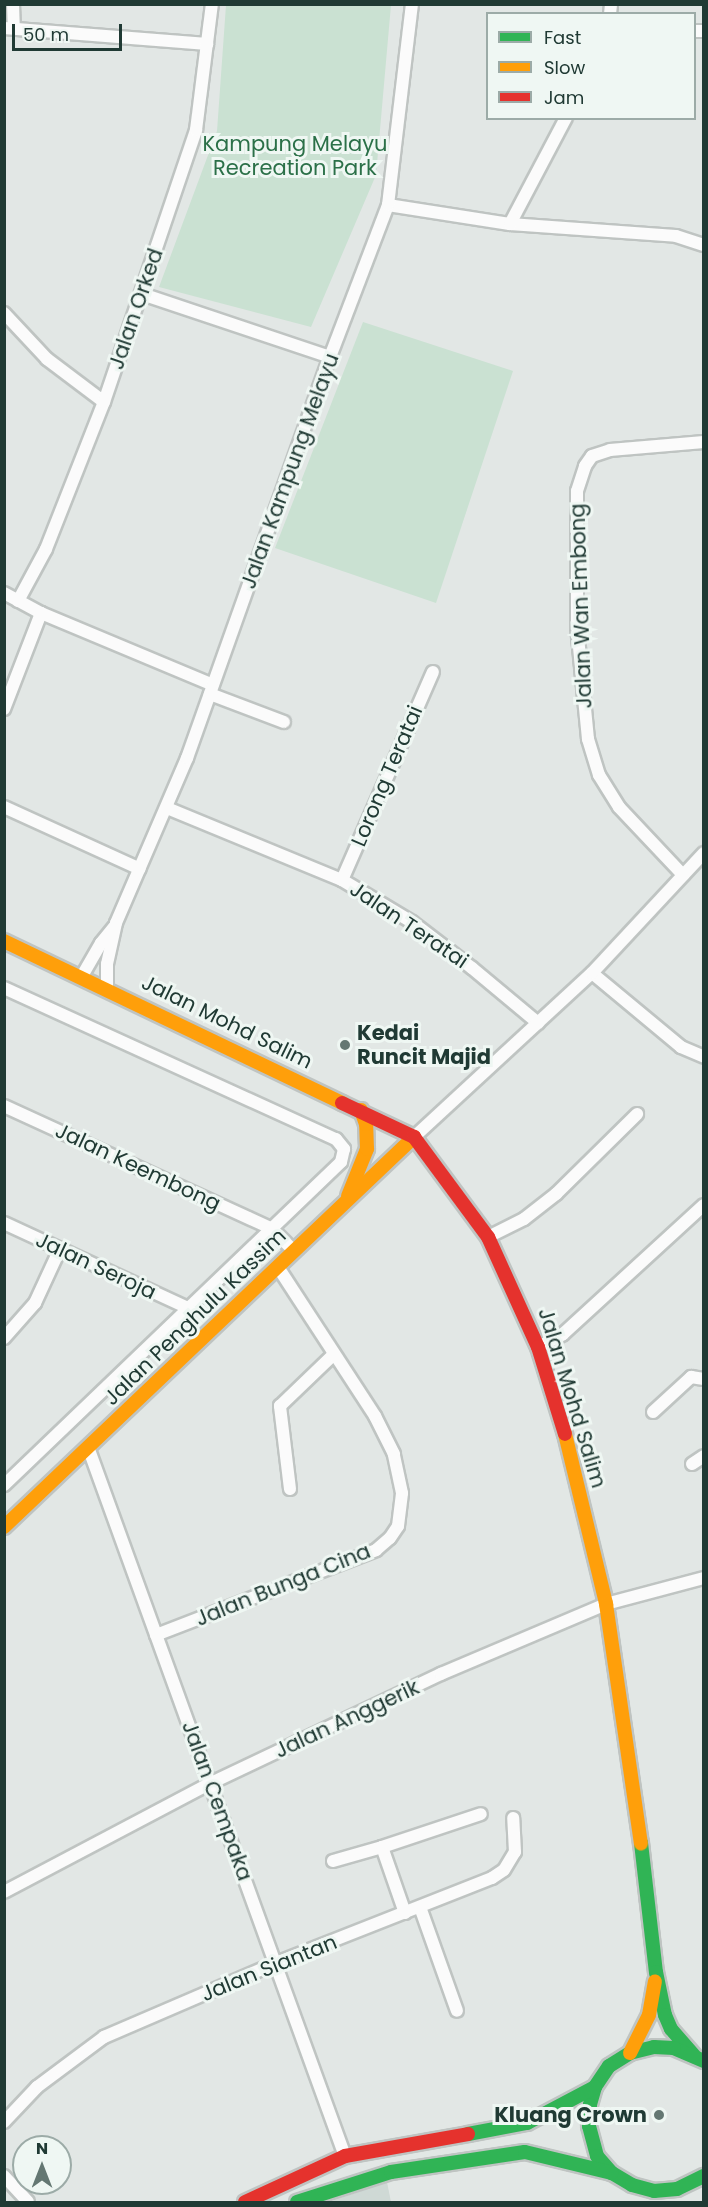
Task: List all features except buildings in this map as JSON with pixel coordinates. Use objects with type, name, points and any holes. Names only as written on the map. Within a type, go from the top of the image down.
[{"type":"main road","name":"Jalan Mohd Salim","points":[[4,941],[82,976],[414,1137],[488,1238],[515,1292],[538,1347],[569,1448],[606,1604],[636,1795],[656,1972],[664,2016],[671,2029],[699,2058]]},
{"type":"main road","points":[[345,1203],[367,1149],[366,1124],[361,1110]]},
{"type":"main road","name":"Jalan Penghulu Kassim","points":[[4,1527],[414,1137]]},
{"type":"main road","name":"Jalan Mohd Salim","points":[[630,2053],[649,2014],[656,1972]]},
{"type":"main road","points":[[699,2058],[674,2048],[654,2046],[630,2053],[609,2066],[595,2086],[590,2105],[591,2141],[597,2156],[612,2173],[632,2186],[654,2191],[677,2189],[704,2176]]},
{"type":"main road","points":[[245,2202],[275,2186],[345,2156],[527,2123],[595,2086]]},
{"type":"main road","points":[[297,2202],[391,2172],[525,2152],[612,2173]]},
{"type":"main road","points":[[654,2191],[663,2202]]},
{"type":"street","points":[[13,4],[9,28],[207,44]]},
{"type":"street","name":"Jalan Orked","points":[[18,601],[46,549],[104,402],[196,130],[212,4]]},
{"type":"street","name":"Jalan Kampung Melayu","points":[[107,988],[107,964],[116,923],[167,808],[212,690],[330,357],[388,205],[412,4]]},
{"type":"street","points":[[510,225],[566,120]]},
{"type":"street","points":[[388,205],[510,225],[676,236],[704,245]]},
{"type":"street","points":[[142,294],[330,357]]},
{"type":"street","points":[[4,313],[48,359],[104,402]]},
{"type":"street","name":"Jalan Wan Embong","points":[[683,875],[619,807],[599,775],[588,739],[577,627],[577,490],[585,466],[592,456],[610,450],[704,442]]},
{"type":"street","points":[[4,593],[41,613],[284,722]]},
{"type":"street","points":[[4,709],[41,613]]},
{"type":"street","name":"Lorong Teratai","points":[[342,880],[432,672]]},
{"type":"street","points":[[4,807],[140,869]]},
{"type":"street","name":"Jalan Teratai","points":[[167,808],[342,880],[412,922],[538,1023]]},
{"type":"street","points":[[414,1137],[592,973],[704,853]]},
{"type":"street","name":"Jalan Kampung Melayu","points":[[82,976],[101,943],[116,923]]},
{"type":"street","points":[[592,973],[681,1047],[704,1057]]},
{"type":"street","name":"Jalan Penghulu Kassim","points":[[4,988],[336,1138],[344,1149],[342,1162],[4,1485]]},
{"type":"street","name":"Jalan Keembong","points":[[4,1106],[272,1228]]},
{"type":"street","points":[[488,1238],[524,1219],[556,1194],[637,1114]]},
{"type":"street","points":[[538,1347],[562,1335],[704,1206]]},
{"type":"street","name":"Jalan Seroja","points":[[4,1223],[188,1308]]},
{"type":"street","points":[[272,1228],[294,1251]]},
{"type":"street","points":[[4,1338],[35,1304],[60,1249]]},
{"type":"street","name":"Jalan Bunga Cina","points":[[156,1635],[376,1550],[398,1526],[402,1493],[394,1454],[375,1416],[278,1267]]},
{"type":"street","points":[[290,1489],[280,1406],[334,1354]]},
{"type":"street","points":[[653,1412],[691,1377],[704,1379]]},
{"type":"street","name":"Jalan Cempaka","points":[[88,1447],[345,2156]]},
{"type":"street","points":[[692,1464],[704,1456]]},
{"type":"street","name":"Jalan Anggerik","points":[[4,1892],[211,1783],[441,1674],[606,1604],[704,1578]]},
{"type":"street","points":[[333,1862],[481,1814]]},
{"type":"street","name":"Jalan Siantan","points":[[4,2122],[37,2087],[104,2037],[276,1963],[492,1878],[504,1870],[512,1860],[516,1845],[513,1818]]},
{"type":"street","points":[[382,1847],[405,1913]]},
{"type":"street","points":[[420,1907],[457,2011]]},
{"type":"street","points":[[4,2176],[28,2202]]},
{"type":"shaded area","points":[[387,2182],[391,2202],[329,2202]]},
{"type":"green space","name":"Kampung Melayu Recreation Park","points":[[226,5],[391,5],[376,175],[311,327],[159,287],[217,131]]},
{"type":"green space","points":[[363,322],[513,371],[436,603],[275,548]]},
{"type":"traffic: fast","points":[[641,1843],[656,1972],[665,2015],[671,2029],[694,2055]]},
{"type":"traffic: fast","points":[[704,2061],[674,2048],[654,2047],[630,2053],[609,2066],[595,2087],[590,2105],[589,2126],[597,2156],[612,2173],[632,2185],[654,2191],[677,2189],[704,2176]]},
{"type":"traffic: fast","points":[[468,2134],[527,2123],[595,2087]]},
{"type":"traffic: fast","points":[[297,2202],[391,2172],[525,2152],[612,2173]]},
{"type":"traffic: slow","points":[[4,941],[342,1103]]},
{"type":"traffic: slow","points":[[348,1196],[367,1149],[366,1124],[361,1110]]},
{"type":"traffic: slow","points":[[4,1527],[414,1137]]},
{"type":"traffic: slow","points":[[565,1434],[606,1604],[641,1843]]},
{"type":"traffic: slow","points":[[630,2053],[649,2015],[655,1982]]},
{"type":"traffic: jam","points":[[342,1103],[414,1137],[488,1237],[538,1347],[565,1434]]},
{"type":"traffic: jam","points":[[245,2202],[345,2156],[468,2134]]},
{"type":"place","name":"Kedai Runcit Majid","points":[[345,1045]]},
{"type":"place","name":"Kluang Crown","points":[[659,2115]]}]
